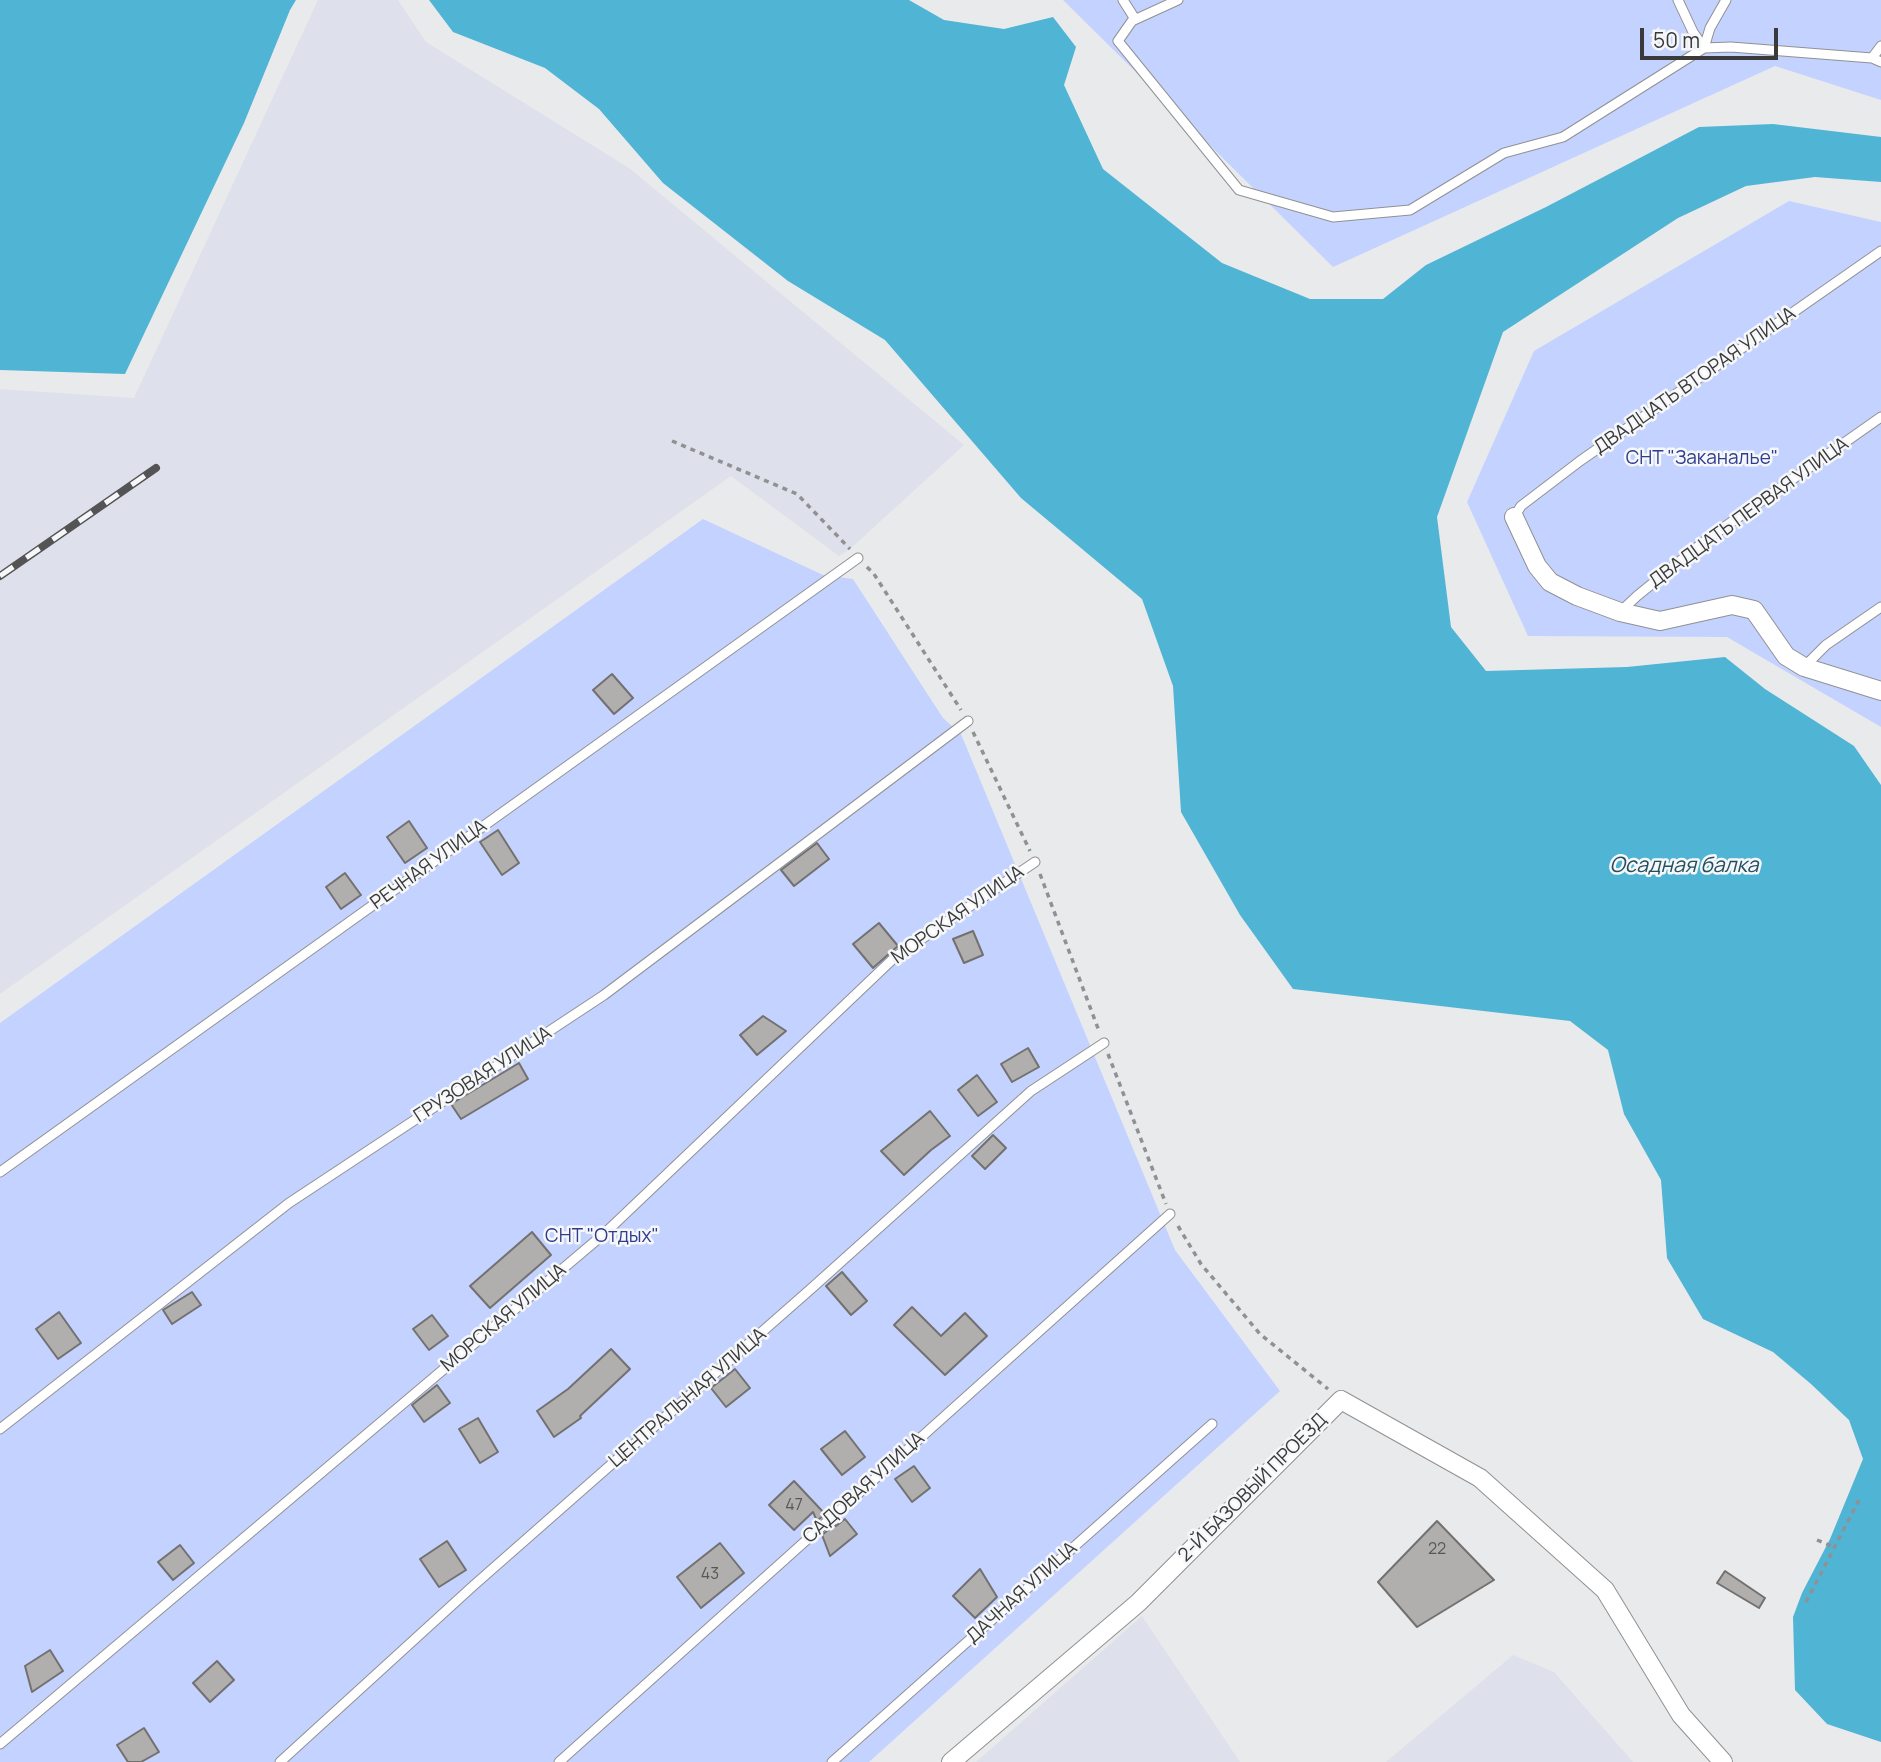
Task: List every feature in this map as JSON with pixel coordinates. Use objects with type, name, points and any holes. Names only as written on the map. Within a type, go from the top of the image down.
[{"type":"street","points":[[1514,517],[1537,566],[1550,582],[1577,596],[1620,612],[1660,621],[1732,605],[1755,610],[1786,656],[1804,667],[1881,691]]},
{"type":"street","name":"2-Й БАЗОВЫЙ ПРОЕЗД","points":[[951,1762],[1138,1603],[1342,1400],[1480,1478],[1605,1590],[1681,1715],[1723,1762]]},
{"type":"lane","points":[[1123,0],[1135,19]]},
{"type":"lane","points":[[1178,0],[1132,21],[1118,41],[1238,190],[1333,217],[1410,209],[1504,153],[1563,137],[1704,48],[1731,47],[1876,60],[1881,46]]},
{"type":"lane","points":[[1678,0],[1704,48]]},
{"type":"lane","points":[[1704,48],[1710,28],[1726,0]]},
{"type":"lane","name":"ДВАДЦАТЬ ВТОРАЯ УЛИЦА","points":[[1514,517],[1521,506],[1580,461],[1881,251]]},
{"type":"lane","name":"ДВАДЦАТЬ ПЕРВАЯ УЛИЦА","points":[[1620,612],[1706,540],[1881,417]]},
{"type":"lane","name":"РЕЧНАЯ УЛИЦА","points":[[0,1172],[859,558]]},
{"type":"lane","points":[[1804,667],[1826,645],[1881,607]]},
{"type":"lane","name":"ГРУЗОВАЯ УЛИЦА","points":[[0,1429],[289,1203],[604,995],[968,721]]},
{"type":"lane","name":"МОРСКАЯ УЛИЦА","points":[[0,1744],[605,1233],[895,957],[1035,862]]},
{"type":"lane","name":"ЦЕНТРАЛЬНАЯ УЛИЦА","points":[[280,1762],[473,1586],[1031,1091],[1104,1043]]},
{"type":"lane","name":"САДОВАЯ УЛИЦА","points":[[559,1762],[1170,1214]]},
{"type":"lane","name":"ДАЧНАЯ УЛИЦА","points":[[832,1762],[1212,1424]]},
{"type":"path","points":[[672,441],[797,494],[874,574],[968,721],[1035,862],[1170,1214],[1201,1264],[1260,1334],[1342,1400]]},
{"type":"path","points":[[1806,1602],[1860,1498]]},
{"type":"path","points":[[1817,1540],[1834,1547]]},
{"type":"shaded area","points":[[318,0],[398,0],[426,42],[629,168],[964,445],[839,556],[731,476],[0,994],[0,389],[134,398]]},
{"type":"shaded area","points":[[1142,1616],[1240,1762],[976,1762]]},
{"type":"shaded area","points":[[1513,1655],[1554,1672],[1633,1762],[1386,1762]]},
{"type":"green space","points":[[1063,0],[1881,0],[1881,100],[1775,66],[1333,267]]},
{"type":"green space","name":"СНТ \"Заканалье\"","points":[[1789,201],[1881,222],[1881,727],[1727,637],[1528,636],[1467,502],[1534,351]]},
{"type":"green space","name":"СНТ \"Отдых\"","points":[[703,519],[823,575],[853,579],[943,718],[961,734],[1175,1250],[1280,1391],[869,1762],[0,1762],[0,1023]]},
{"type":"water","points":[[0,0],[296,0],[244,123],[125,374],[0,370]]},
{"type":"water","name":"Осадная балка","points":[[429,0],[909,0],[944,20],[1004,29],[1053,17],[1076,47],[1064,85],[1103,169],[1222,263],[1310,299],[1383,299],[1426,265],[1546,207],[1699,127],[1773,124],[1881,137],[1881,182],[1815,177],[1746,186],[1678,218],[1503,332],[1437,517],[1451,627],[1486,671],[1627,667],[1725,657],[1765,689],[1854,746],[1881,785],[1881,1742],[1827,1724],[1795,1690],[1793,1617],[1802,1593],[1830,1539],[1863,1459],[1849,1420],[1773,1352],[1703,1319],[1667,1258],[1661,1180],[1624,1114],[1608,1050],[1570,1021],[1293,989],[1240,915],[1181,812],[1173,686],[1142,599],[1021,498],[885,340],[788,281],[663,183],[599,109],[545,68],[453,32]]},
{"type":"building","points":[[612,674],[633,698],[614,714],[593,690]]},
{"type":"building","points":[[409,821],[427,848],[405,863],[387,837]]},
{"type":"building","points":[[498,830],[519,863],[502,875],[480,842]]},
{"type":"building","points":[[817,843],[829,859],[794,886],[781,870]]},
{"type":"building","points":[[345,873],[361,895],[341,909],[326,887]]},
{"type":"building","points":[[879,923],[898,946],[873,968],[853,944]]},
{"type":"building","points":[[973,931],[983,955],[964,963],[953,939]]},
{"type":"building","points":[[763,1016],[786,1031],[757,1055],[740,1035]]},
{"type":"building","points":[[1028,1048],[1039,1067],[1012,1082],[1001,1064]]},
{"type":"building","points":[[519,1063],[528,1079],[461,1119],[451,1104]]},
{"type":"building","points":[[977,1075],[997,1102],[978,1116],[958,1090]]},
{"type":"building","points":[[930,1111],[950,1136],[904,1175],[881,1151]]},
{"type":"building","points":[[993,1135],[1006,1148],[985,1169],[972,1156]]},
{"type":"building","points":[[532,1232],[551,1255],[490,1308],[470,1286]]},
{"type":"building","points":[[842,1272],[867,1301],[851,1315],[826,1286]]},
{"type":"building","points":[[192,1292],[201,1305],[172,1324],[163,1310]]},
{"type":"building","points":[[912,1307],[941,1336],[965,1313],[987,1336],[945,1375],[894,1325]]},
{"type":"building","points":[[59,1312],[81,1343],[58,1359],[36,1329]]},
{"type":"building","points":[[432,1315],[448,1336],[429,1350],[413,1329]]},
{"type":"building","points":[[611,1349],[630,1369],[580,1416],[581,1418],[554,1437],[537,1411],[568,1389]]},
{"type":"building","points":[[735,1369],[750,1388],[726,1407],[711,1388]]},
{"type":"building","points":[[437,1385],[450,1403],[424,1422],[412,1405]]},
{"type":"building","points":[[478,1418],[498,1452],[480,1463],[459,1429]]},
{"type":"building","points":[[845,1431],[865,1457],[842,1475],[821,1449]]},
{"type":"building","points":[[914,1466],[930,1488],[912,1502],[895,1479]]},
{"type":"building","points":[[794,1481],[825,1514],[817,1521],[813,1512],[794,1530],[769,1505]]},
{"type":"building","points":[[845,1519],[857,1534],[830,1556],[822,1535]]},
{"type":"building","points":[[1437,1521],[1494,1580],[1417,1627],[1378,1582]]},
{"type":"building","points":[[447,1541],[466,1570],[439,1587],[420,1559]]},
{"type":"building","points":[[720,1543],[744,1573],[701,1608],[677,1577]]},
{"type":"building","points":[[180,1545],[194,1563],[173,1580],[158,1562]]},
{"type":"building","points":[[980,1569],[997,1597],[975,1618],[953,1596]]},
{"type":"building","points":[[1725,1571],[1765,1598],[1759,1608],[1717,1583]]},
{"type":"building","points":[[50,1650],[63,1671],[32,1692],[25,1666]]},
{"type":"building","points":[[217,1661],[234,1680],[210,1702],[193,1683]]},
{"type":"building","points":[[144,1728],[159,1752],[141,1762],[128,1762],[117,1745]]},
{"type":"railway","points":[[0,576],[156,468]]}]
